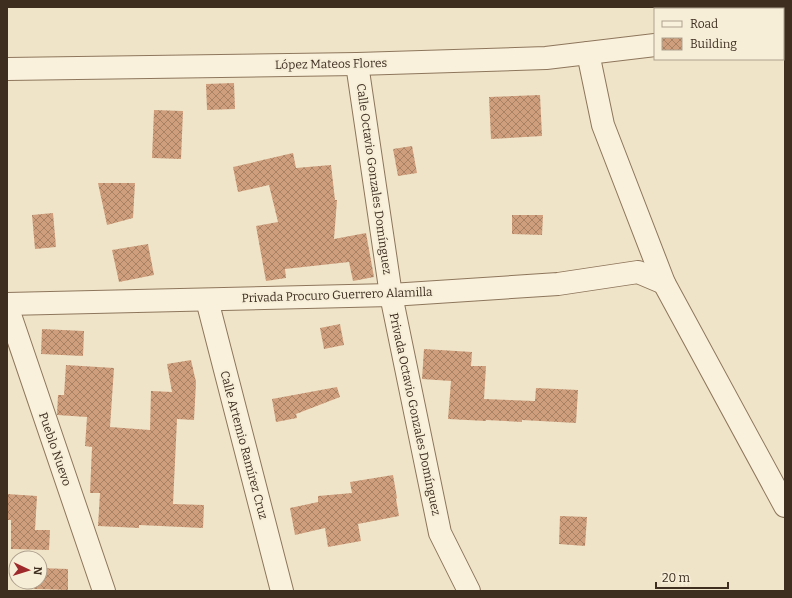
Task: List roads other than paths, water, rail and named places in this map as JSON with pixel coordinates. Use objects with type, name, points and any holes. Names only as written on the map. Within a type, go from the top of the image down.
[{"type":"street","name":"López Mateos Flores","points":[[7,69],[357,64],[546,58],[654,45]]},
{"type":"street","points":[[588,53],[603,126],[664,283],[785,506]]},
{"type":"street","name":"Calle Octavio Gonzales Domínguez","points":[[357,64],[391,295]]},
{"type":"street","name":"Privada Procuro Guerrero Alamilla","points":[[7,305],[391,295],[558,284],[638,272],[664,283]]},
{"type":"street","name":"Privada Octavio Gonzales Domínguez","points":[[391,295],[440,533],[469,591]]},
{"type":"street","name":"Calle Artemio Ramírez Cruz","points":[[206,300],[282,591]]},
{"type":"street","name":"Pueblo Nuevo","points":[[7,305],[104,591]]}]
